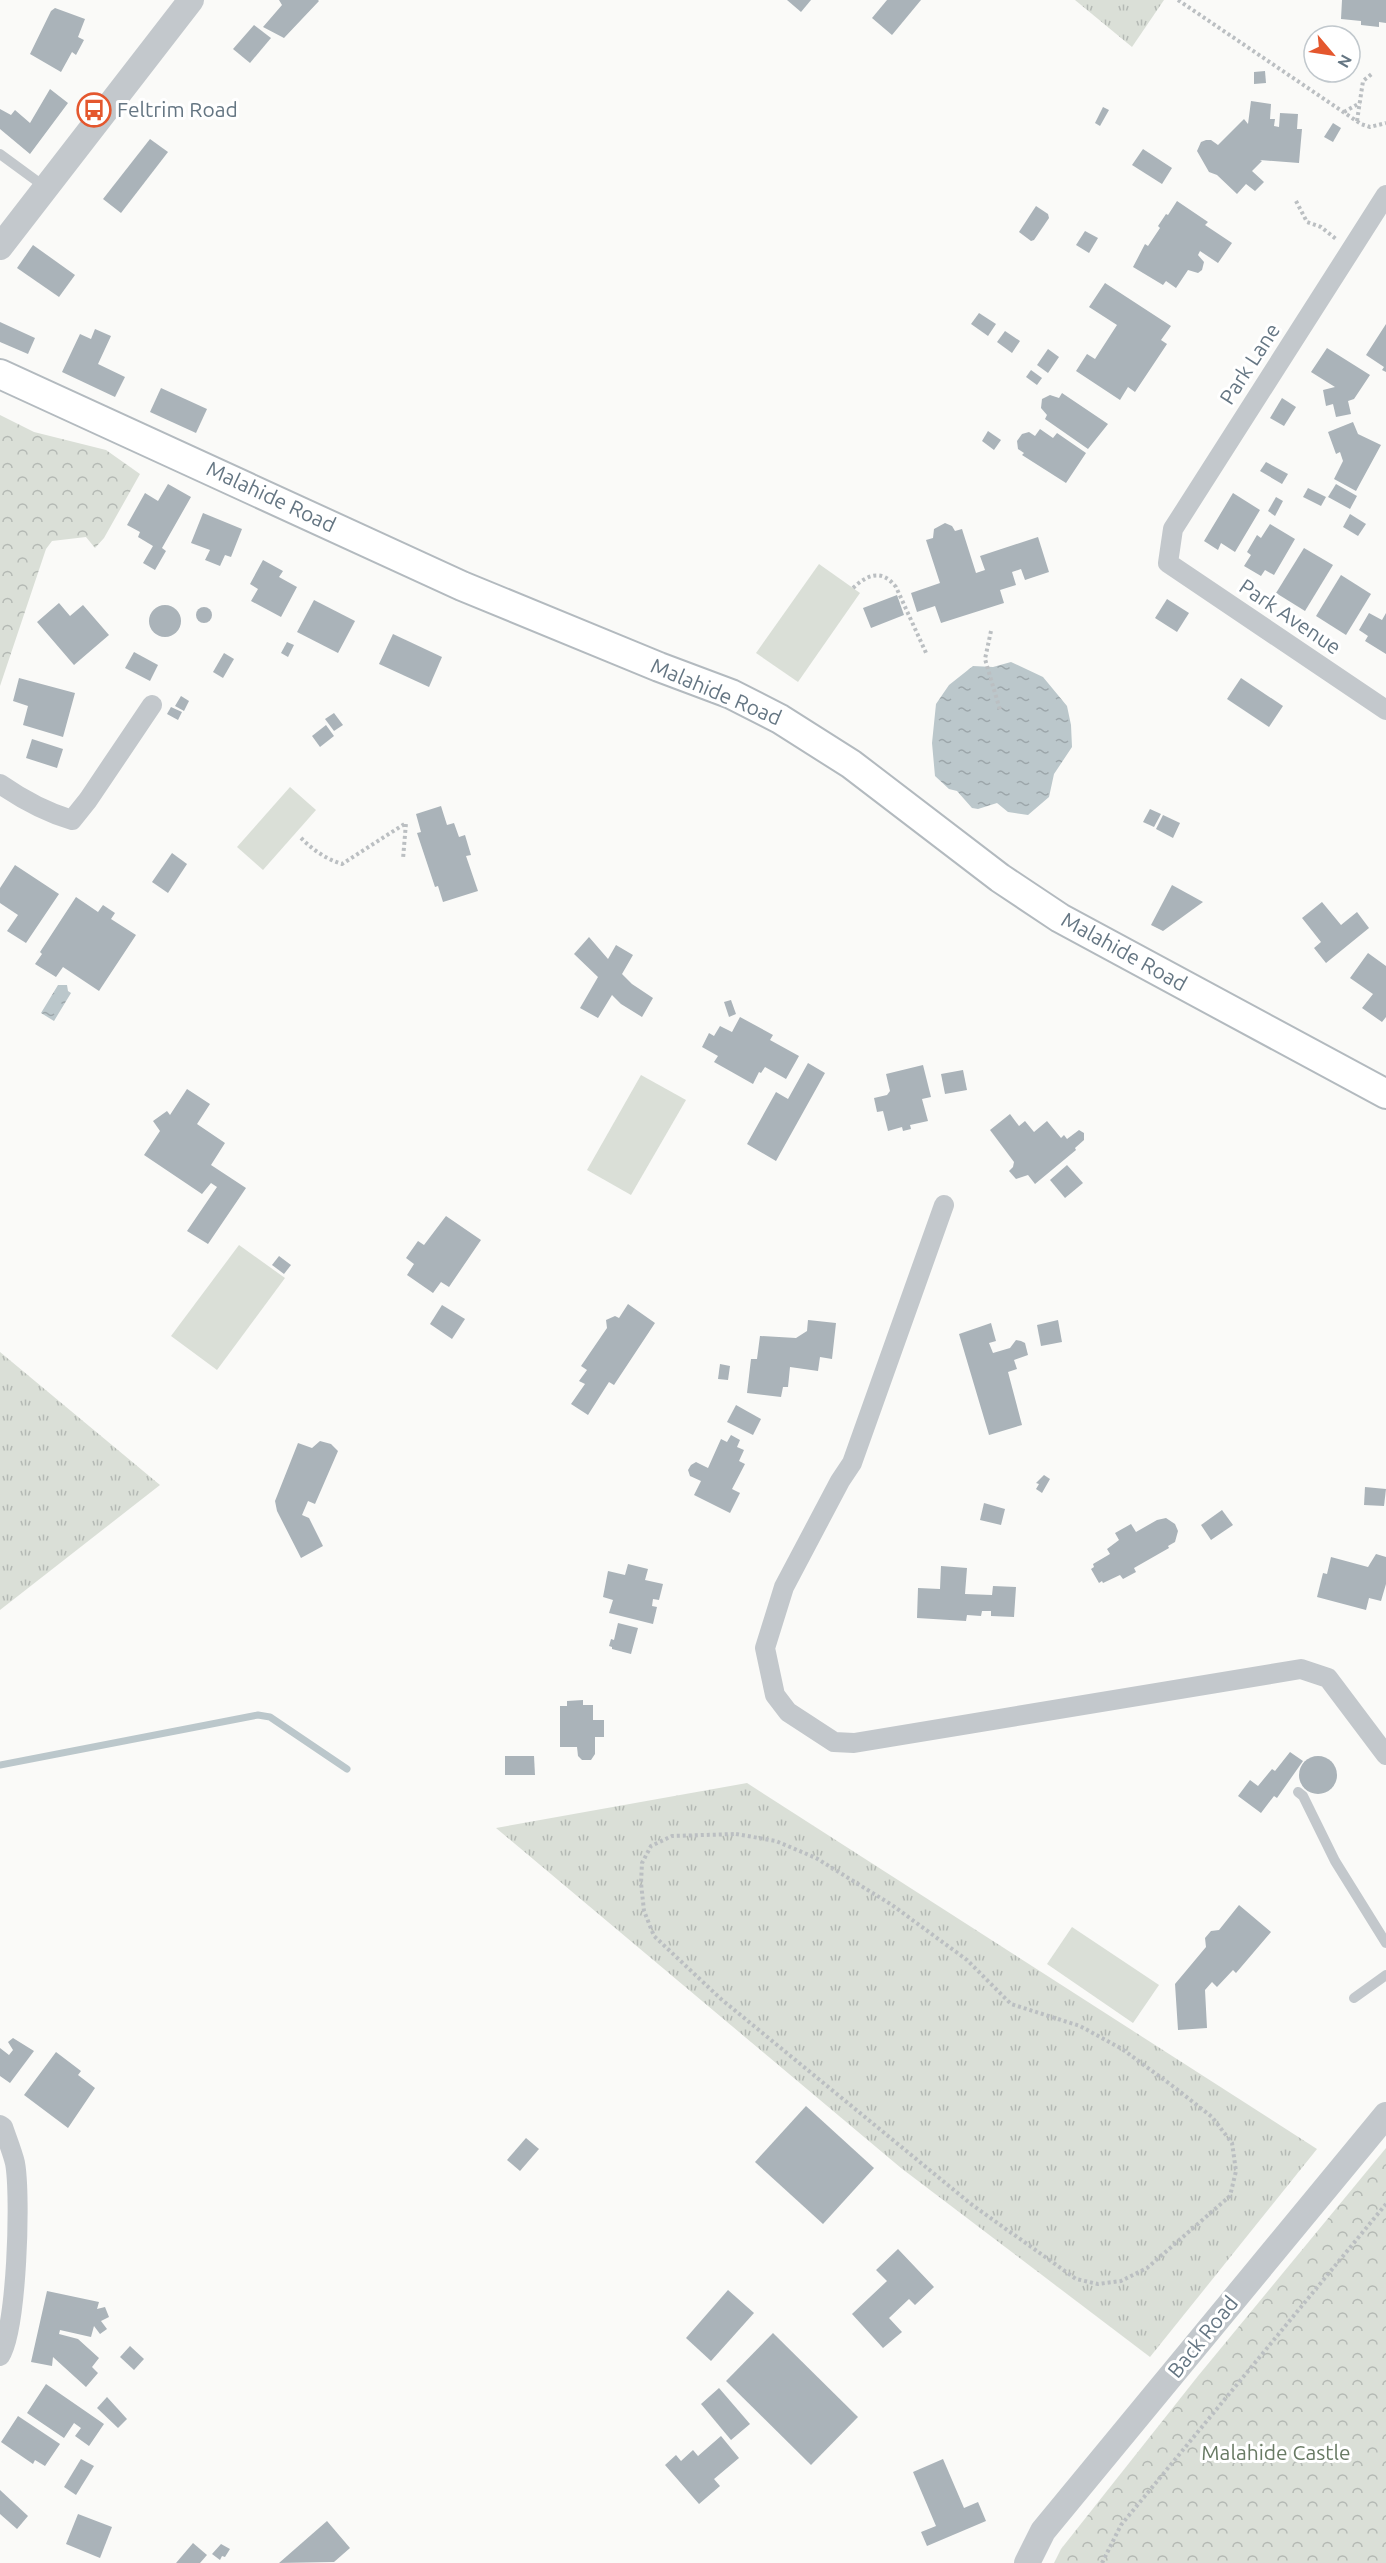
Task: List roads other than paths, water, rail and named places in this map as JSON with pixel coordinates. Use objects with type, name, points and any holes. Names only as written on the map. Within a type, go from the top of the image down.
[{"type":"main road","name":"Malahide Road","points":[[0,374],[462,586],[731,694],[780,719],[851,764],[1000,878],[1060,918],[1386,1094]]},
{"type":"street","points":[[0,247],[191,0]]},
{"type":"street","name":"Park Lane","points":[[1168,563],[1173,529],[1386,195]]},
{"type":"street","name":"Park Avenue","points":[[1168,563],[1386,710]]},
{"type":"street","points":[[0,784],[48,813],[72,820],[152,705]]},
{"type":"street","points":[[944,1205],[852,1463],[840,1481],[784,1587],[765,1648],[775,1695],[788,1712],[834,1742],[854,1743],[1301,1669],[1328,1678],[1386,1755]]},
{"type":"street","name":"Back Road","points":[[1027,2563],[1043,2531],[1386,2115]]},
{"type":"street","points":[[0,2125],[3,2127],[15,2163],[18,2253],[10,2320],[0,2356]]},
{"type":"lane","points":[[0,154],[45,187]]},
{"type":"lane","points":[[1298,1792],[1303,1796],[1335,1861],[1386,1944]]},
{"type":"lane","points":[[1354,1998],[1386,1975]]},
{"type":"water","points":[[1011,662],[1043,677],[1067,706],[1071,725],[1072,747],[1054,774],[1049,797],[1028,815],[1008,812],[997,803],[978,809],[972,808],[957,791],[949,789],[935,776],[932,743],[936,704],[949,685],[973,666],[993,667]]},
{"type":"water","points":[[58,985],[67,985],[71,993],[54,1021],[41,1013]]},
{"type":"waterway","points":[[0,1765],[258,1715],[270,1717],[347,1769]]},
{"type":"place","name":"Feltrim Road","points":[[94,110]]},
{"type":"park label","name":"Malahide Castle","points":[[1276,2453]]}]
